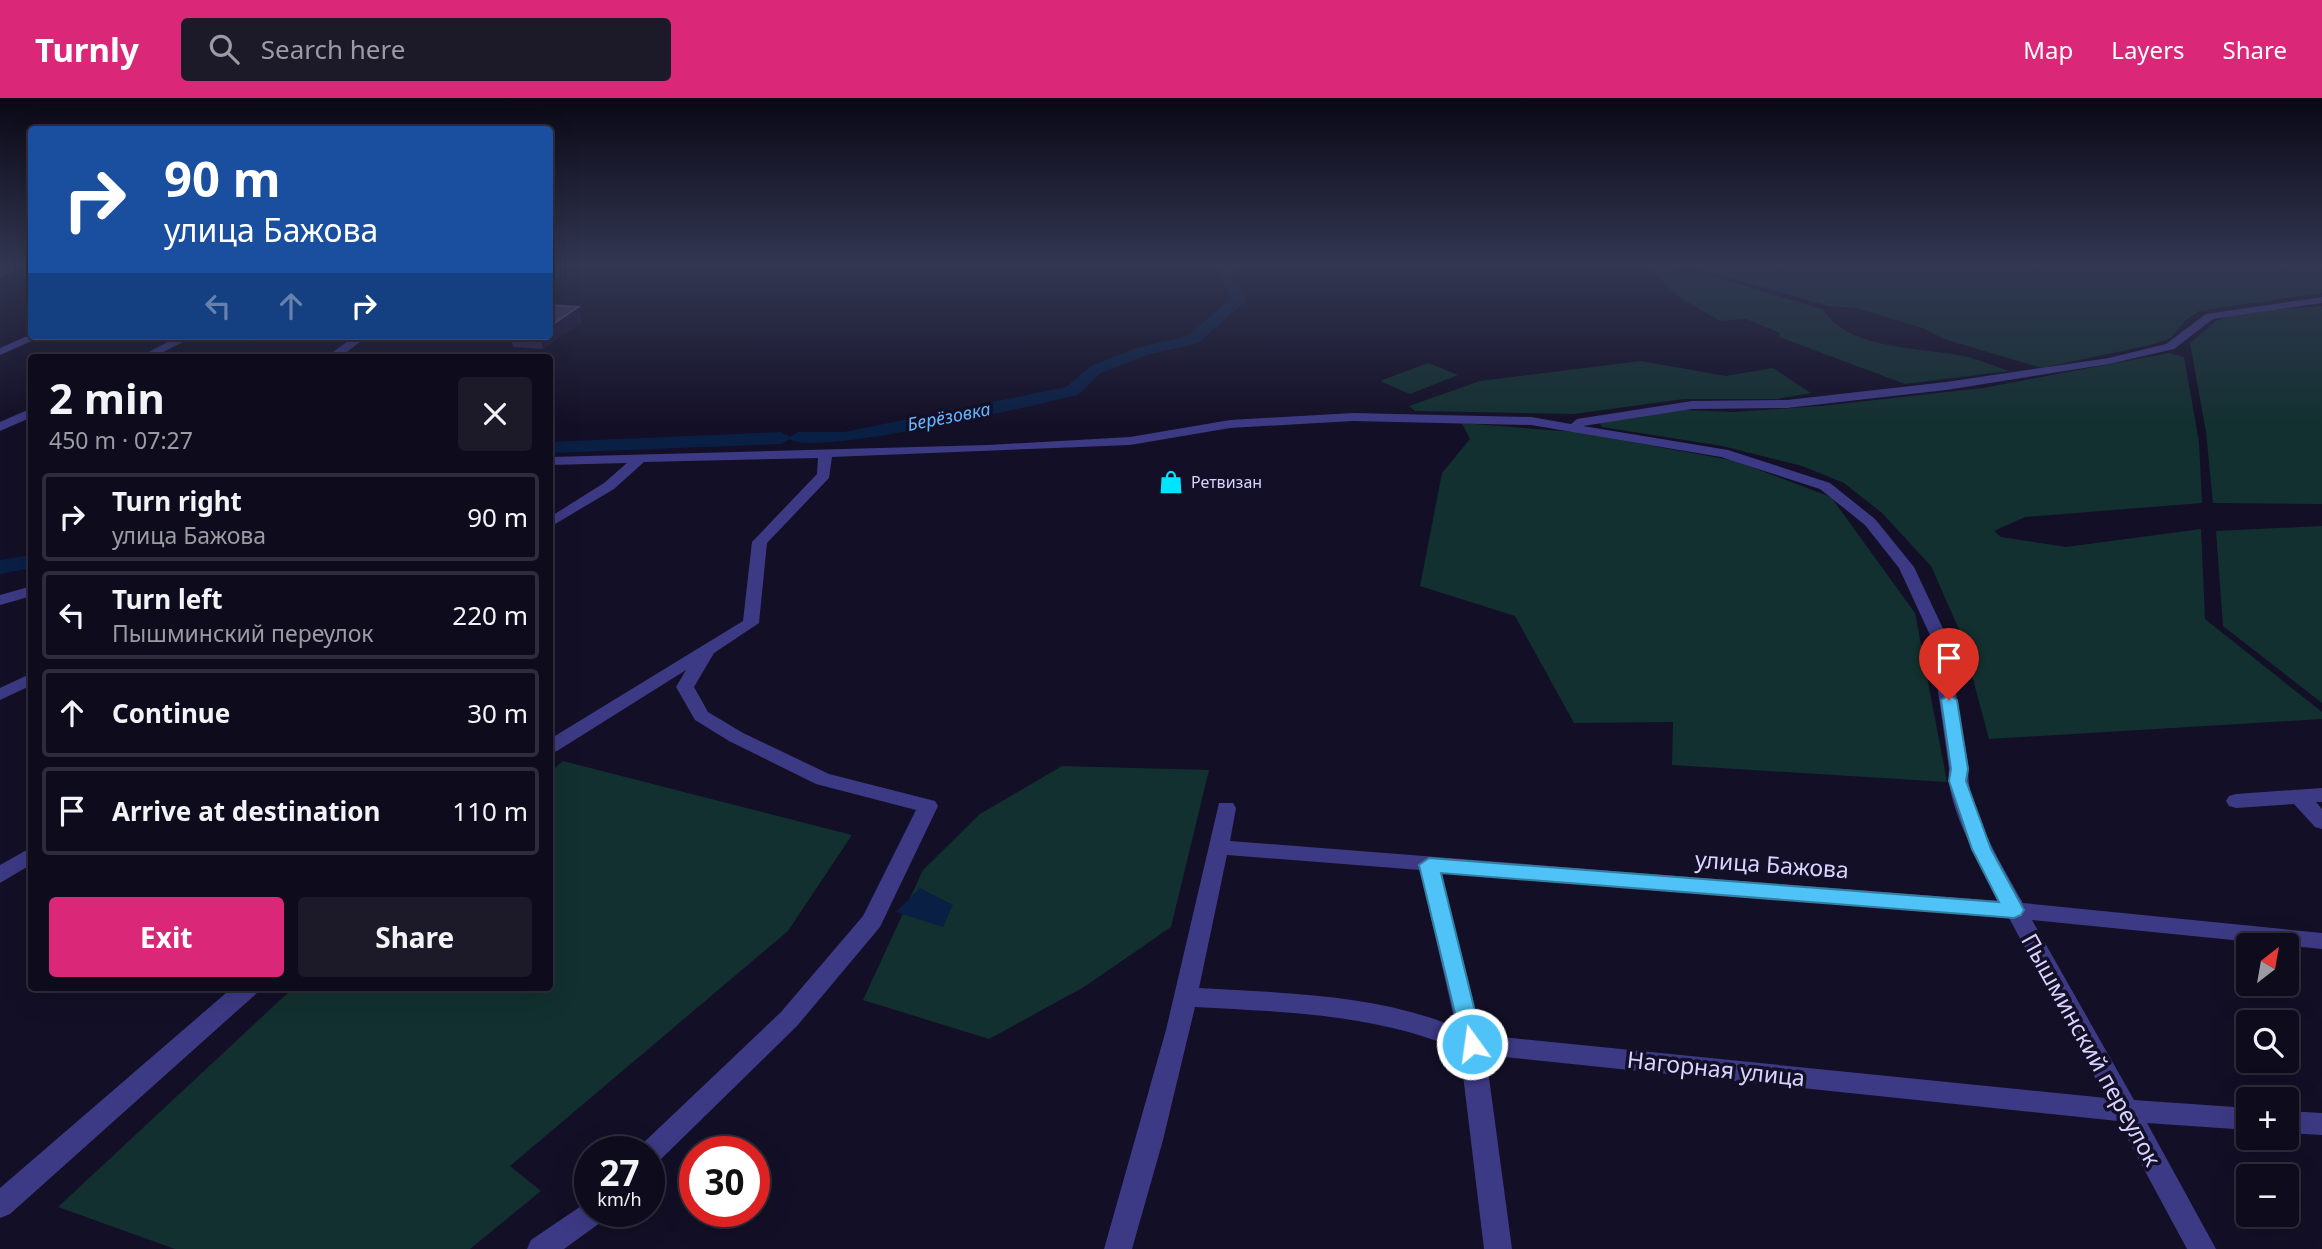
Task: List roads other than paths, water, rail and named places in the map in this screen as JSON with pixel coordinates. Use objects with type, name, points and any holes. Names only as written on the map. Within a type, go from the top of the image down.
[{"type":"street","points":[[553,461],[825,454],[1130,441],[1230,424],[1312,418],[1387,417],[1563,425],[1692,405],[1787,404],[1965,384],[2109,361],[2170,347],[2205,320]]},
{"type":"street","points":[[0,352],[28,340]]},
{"type":"street","points":[[151,354],[180,340]]},
{"type":"street","points":[[336,354],[356,340]]},
{"type":"street","points":[[0,427],[28,414]]},
{"type":"street","name":"Пышминский переулок","points":[[1563,425],[1723,453],[1825,486],[1870,522],[1906,566],[1938,635],[1959,769],[1958,781],[1982,849],[2202,1249]]},
{"type":"street","points":[[553,745],[751,623],[760,542],[824,475],[825,454]]},
{"type":"street","points":[[553,521],[609,486],[641,458]]},
{"type":"street","points":[[0,600],[28,591]]},
{"type":"street","points":[[665,1139],[789,1019],[872,921],[928,806],[823,779],[736,737],[701,716],[685,687],[708,651]]},
{"type":"street","points":[[0,695],[28,680]]},
{"type":"street","points":[[2236,801],[2322,795]]},
{"type":"street","points":[[2299,796],[2322,822]]},
{"type":"street","points":[[1118,1249],[1147,1156],[1187,997],[1226,808]]},
{"type":"street","name":"улица Бажова","points":[[1218,847],[2014,910],[2322,941]]},
{"type":"street","points":[[0,874],[28,856]]},
{"type":"street","points":[[1429,865],[1472,1044],[1498,1249]]},
{"type":"street","points":[[0,1205],[243,991]]},
{"type":"street","name":"Нагорная улица","points":[[1187,997],[1349,1008],[1447,1032],[1472,1044],[2127,1111],[2236,1118]]},
{"type":"street","points":[[2299,1123],[2322,1124]]},
{"type":"street","points":[[541,1249],[574,1225]]},
{"type":"water","points":[[920,888],[953,905],[943,927],[896,912]]},
{"type":"waterway","name":"Берёзовка","points":[[1097,370],[1142,351],[1192,340],[1216,320]]},
{"type":"waterway","name":"Берёзовка","points":[[798,438],[844,437],[1028,402],[1072,391],[1092,373]]},
{"type":"waterway","name":"Берёзовка","points":[[553,448],[781,438]]},
{"type":"waterway","name":"Берёзовка","points":[[0,567],[28,562]]},
{"type":"place","name":"Ретвизан","points":[[1171,482]]}]
